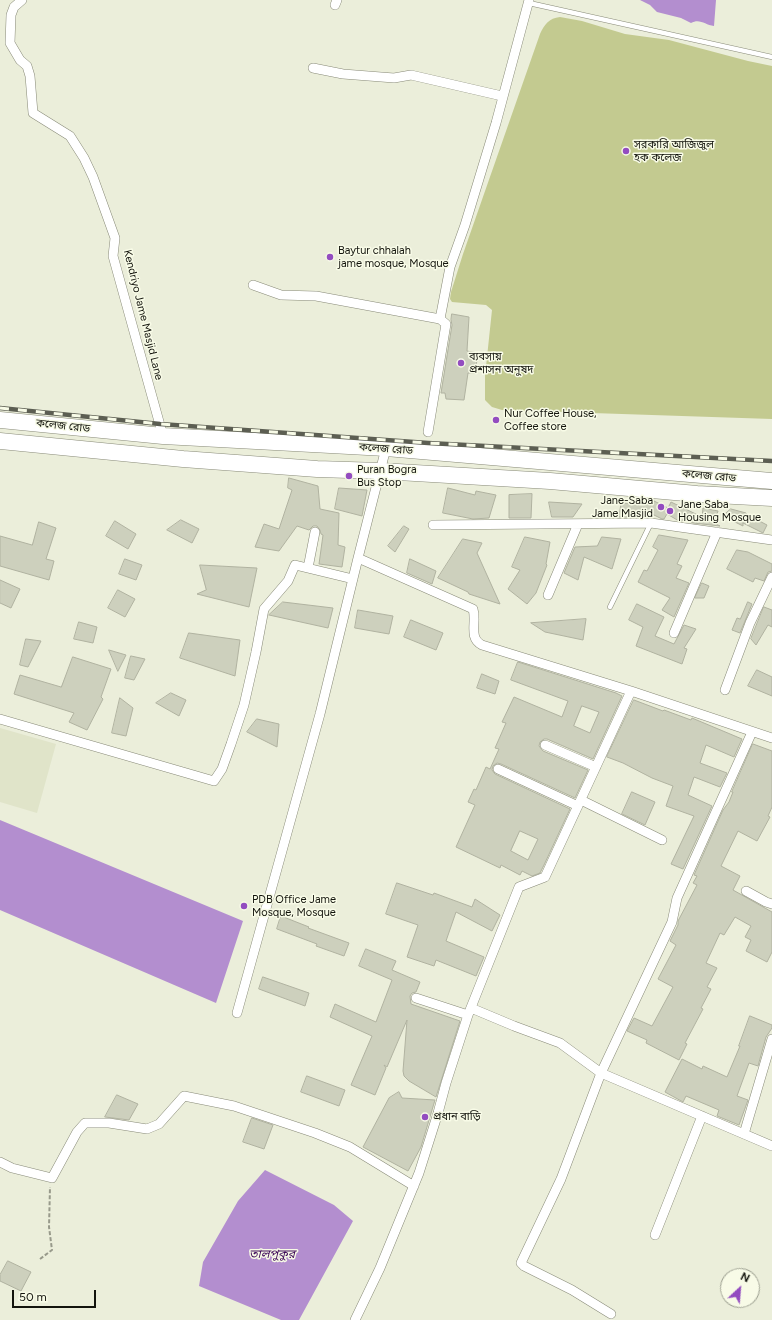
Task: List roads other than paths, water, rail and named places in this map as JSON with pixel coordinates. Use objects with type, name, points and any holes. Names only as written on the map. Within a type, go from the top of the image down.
[{"type":"highway","name":"কলেজ রোড","points":[[0,420],[163,436],[386,448],[772,481]]},
{"type":"highway","name":"কলেজ রোড","points":[[0,441],[184,459],[317,469],[381,471],[550,481],[697,494],[772,498]]},
{"type":"street","name":"Kendriyo Jame Masjid Lane","points":[[22,0],[14,7],[11,15],[10,43],[20,60],[27,66],[30,76],[33,113],[70,136],[84,158],[93,177],[114,238],[113,256],[163,436]]},
{"type":"street","points":[[440,318],[450,267],[481,171],[529,2]]},
{"type":"street","points":[[314,68],[343,74],[394,78],[411,74],[502,96]]},
{"type":"street","points":[[253,285],[281,295],[316,296],[440,318],[446,324],[428,432]]},
{"type":"street","points":[[238,1013],[320,714],[386,448]]},
{"type":"street","points":[[433,525],[651,523],[772,540]]},
{"type":"street","points":[[548,595],[578,524]]},
{"type":"street","points":[[308,568],[315,532]]},
{"type":"street","points":[[674,633],[717,532]]},
{"type":"street","points":[[358,558],[473,609],[475,614],[474,638],[482,645],[631,691],[772,738]]},
{"type":"street","points":[[0,719],[214,781],[224,763],[244,705],[264,609],[288,581],[295,565],[353,579]]},
{"type":"street","points":[[725,690],[750,623],[772,577]]},
{"type":"street","points":[[355,1320],[380,1268],[414,1186],[470,1011],[519,887],[544,877],[631,691]]},
{"type":"street","points":[[611,1314],[572,1290],[524,1266],[521,1263],[561,1179],[601,1073],[672,922],[677,898],[752,732]]},
{"type":"street","points":[[546,745],[596,767]]},
{"type":"street","points":[[498,769],[662,840]]},
{"type":"street","points":[[746,891],[772,904]]},
{"type":"street","points":[[416,998],[470,1011],[560,1043],[601,1073],[772,1146]]},
{"type":"street","points":[[744,1134],[772,1039]]},
{"type":"street","points":[[0,1162],[12,1168],[52,1178],[77,1132],[85,1123],[109,1123],[147,1129],[159,1124],[184,1096],[234,1106],[315,1133],[350,1147],[414,1186]]},
{"type":"street","points":[[654,1235],[702,1116]]},
{"type":"lane","points":[[529,2],[772,56]]},
{"type":"lane","points":[[610,607],[651,523]]},
{"type":"water","points":[[640,0],[716,0],[714,26],[700,21],[691,23],[681,18],[657,12],[650,5]]},
{"type":"water","points":[[0,820],[243,921],[216,1003],[0,910]]},
{"type":"water","name":"তালপুকুর","points":[[265,1170],[334,1205],[353,1221],[299,1320],[281,1320],[199,1286],[203,1262],[238,1201]]},
{"type":"railway","points":[[0,408],[160,424],[428,443],[772,461]]},
{"type":"place","name":"সরকারি আজিজুল হক কলেজ","points":[[626,151]]},
{"type":"place","name":"Baytur chhalah jame mosque, Mosque","points":[[330,257]]},
{"type":"place","name":"ব্যবসায় প্রশাসন অনুষদ","points":[[461,363]]},
{"type":"place","name":"Nur Coffee House, Coffee store","points":[[496,420]]},
{"type":"place","name":"Puran Bogra Bus Stop","points":[[349,476]]},
{"type":"place","name":"Jane-Saba Jame Masjid","points":[[661,507]]},
{"type":"place","name":"Jane Saba Housing Mosque","points":[[670,511]]},
{"type":"place","name":"PDB Office Jame Mosque, Mosque","points":[[244,906]]},
{"type":"place","name":"প্রধান বাড়ি","points":[[425,1117]]}]
